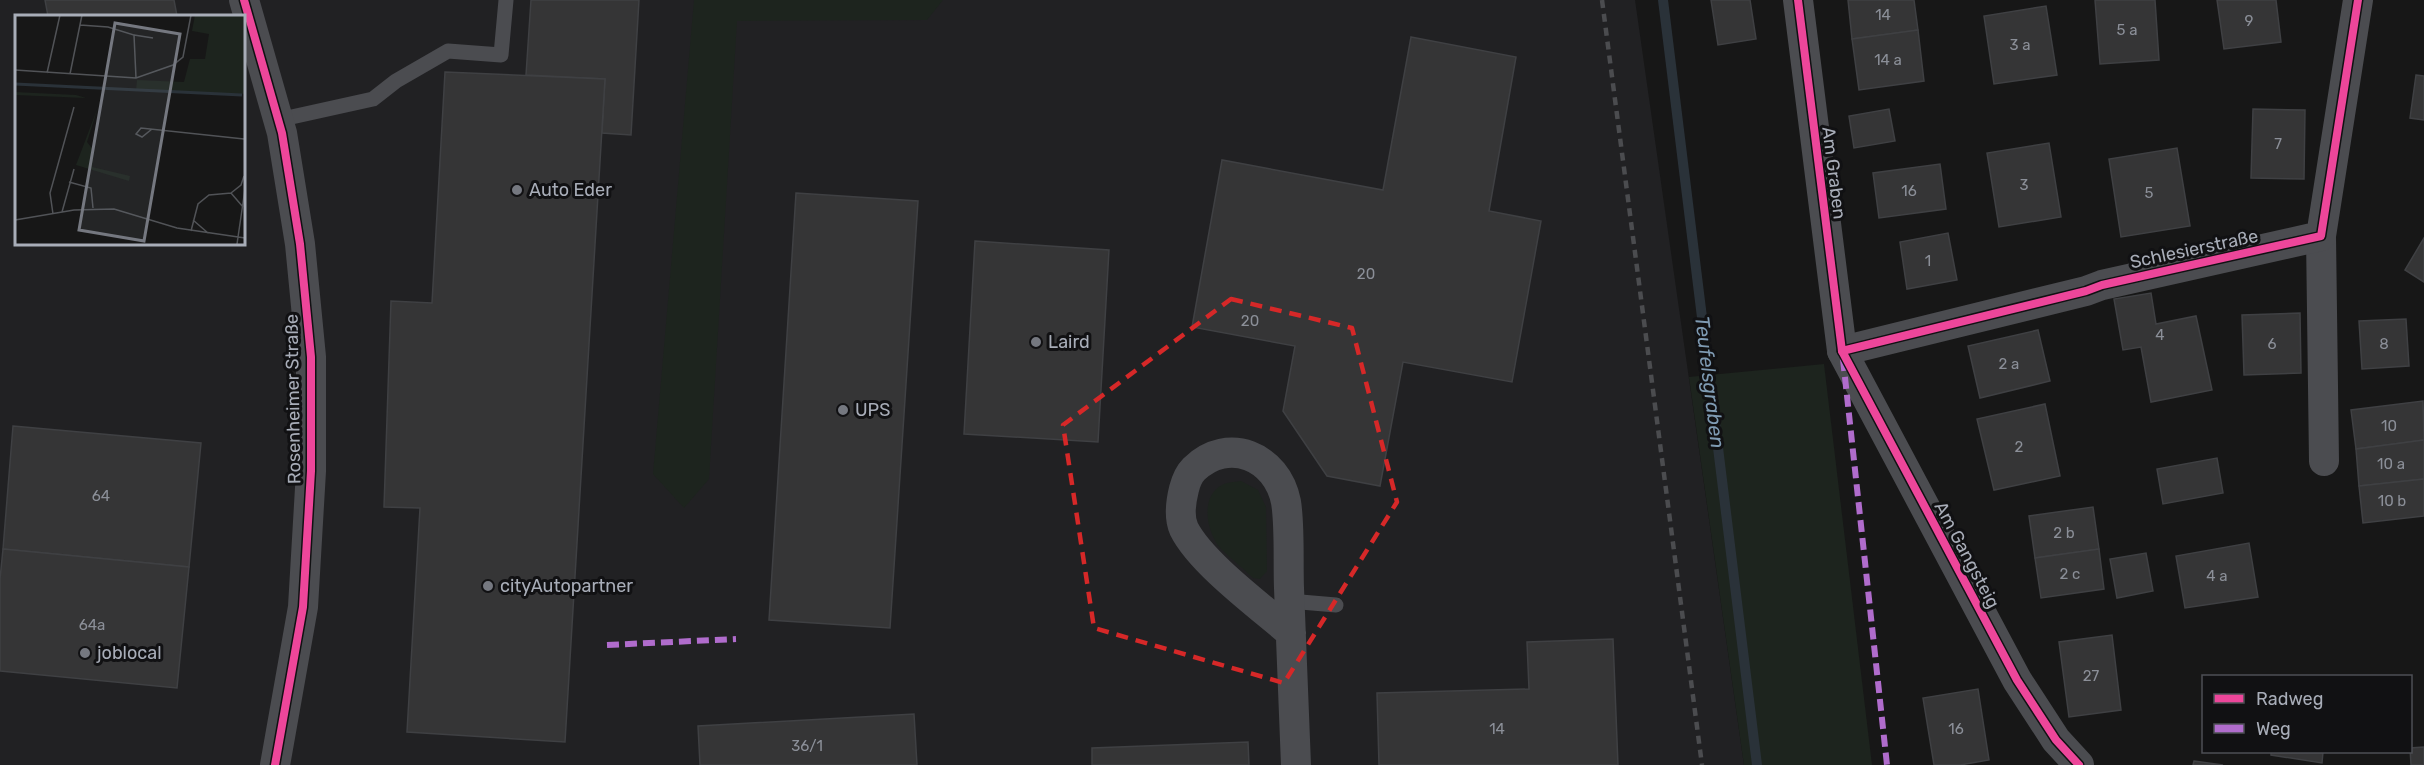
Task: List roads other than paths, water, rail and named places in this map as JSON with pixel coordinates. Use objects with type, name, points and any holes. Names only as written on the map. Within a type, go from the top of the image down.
[{"type":"street","name":"Rosenheimer Straße","points":[[244,0],[278,120],[300,244],[309,334],[311,471],[303,608],[275,765]]},
{"type":"street","name":"Am Graben","points":[[1798,0],[1842,351]]},
{"type":"street","points":[[2324,461],[2321,236],[2358,0]]},
{"type":"street","name":"Schlesierstraße","points":[[1842,351],[2086,291],[2102,285],[2321,236]]},
{"type":"street","name":"Am Gangsteig","points":[[1842,351],[2017,680],[2056,740],[2079,765]]},
{"type":"street","points":[[1292,633],[1201,555],[1183,528],[1181,501],[1188,475],[1203,460],[1221,454],[1239,453],[1256,458],[1269,467],[1280,483],[1286,502],[1292,633],[1296,765]]},
{"type":"lane","points":[[278,120],[373,99],[396,81],[448,51],[501,55],[506,0]]},
{"type":"lane","points":[[1289,601],[1336,605]]},
{"type":"waterway","name":"Teufelsgraben","points":[[1663,0],[1757,765]]},
{"type":"railway","points":[[1602,0],[1702,765]]},
{"type":"place","name":"Auto Eder","points":[[517,190]]},
{"type":"place","name":"Laird","points":[[1036,342]]},
{"type":"place","name":"UPS","points":[[843,410]]},
{"type":"place","name":"cityAutopartner","points":[[488,586]]},
{"type":"place","name":"joblocal","points":[[85,653]]}]
